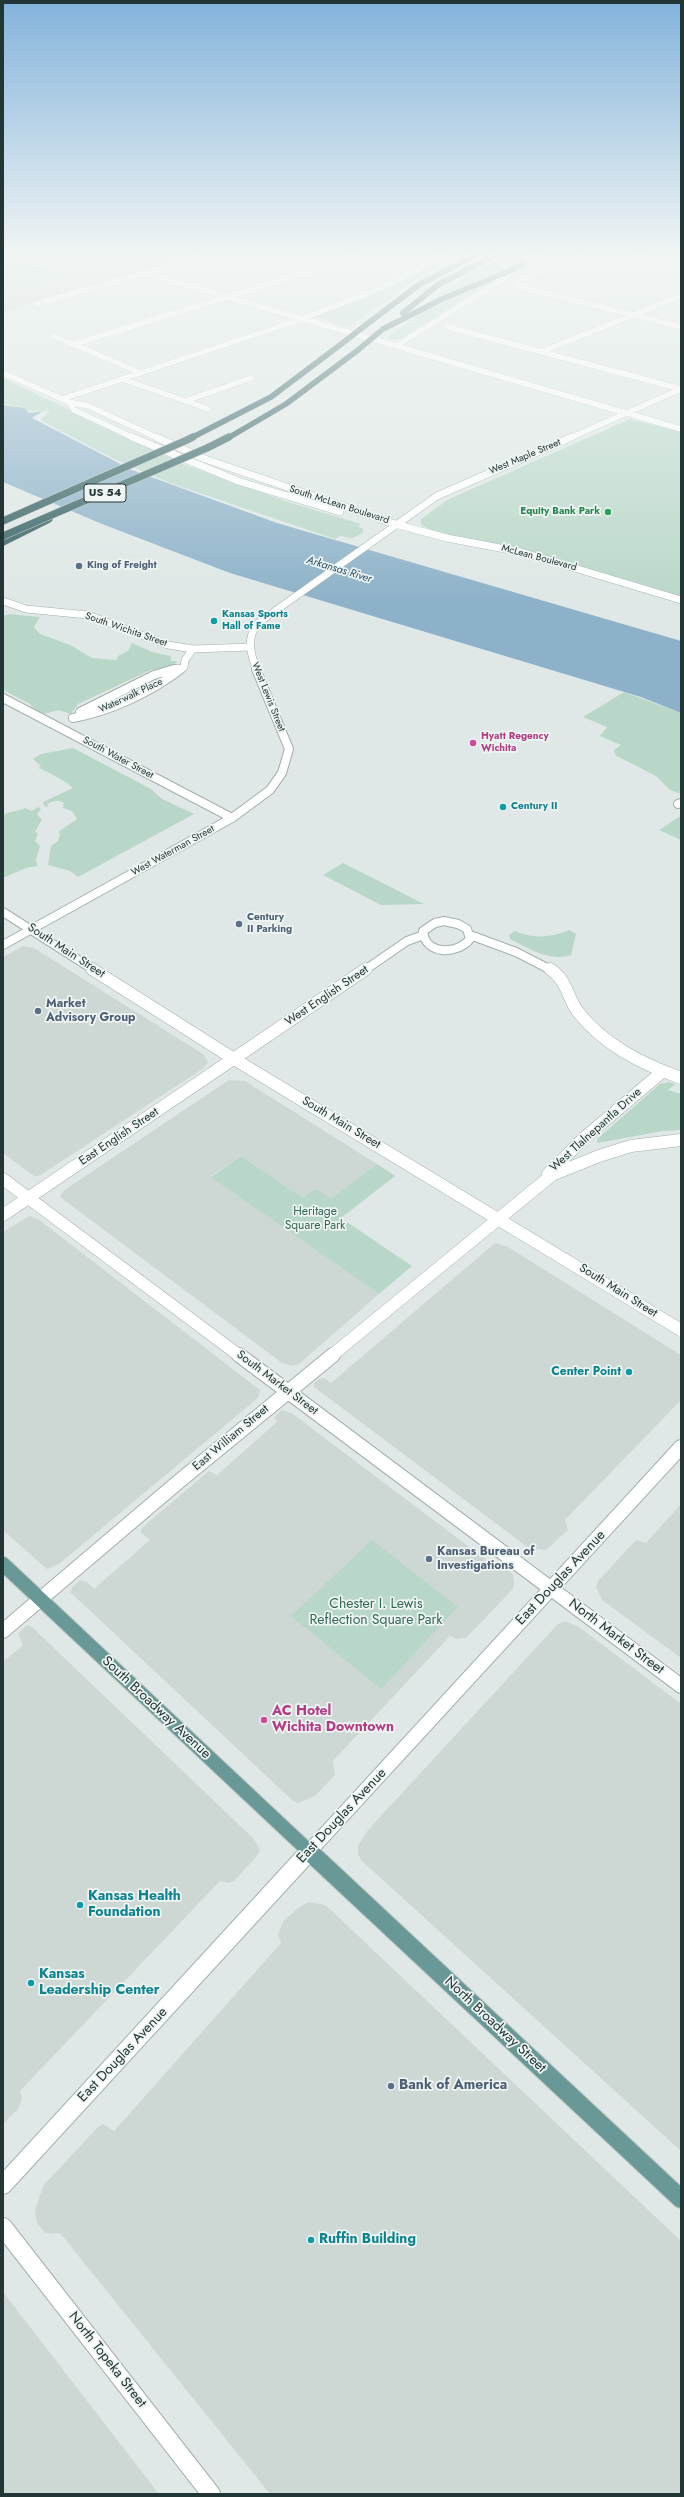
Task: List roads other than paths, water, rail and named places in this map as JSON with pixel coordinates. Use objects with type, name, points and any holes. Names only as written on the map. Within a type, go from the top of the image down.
[{"type":"highway","name":"US 54","points":[[3,521],[187,440],[271,397],[302,374]]},
{"type":"highway","name":"US 54","points":[[3,536],[83,503],[239,433],[294,401],[328,374]]},
{"type":"highway","points":[[10,509],[98,479]]},
{"type":"highway","points":[[3,542],[83,503]]},
{"type":"main road","name":"South Broadway Avenue","points":[[3,1564],[310,1851]]},
{"type":"main road","name":"North Broadway Street","points":[[310,1851],[681,2199]]},
{"type":"street","name":"South McLean Boulevard","points":[[4,374],[69,402],[88,406],[233,470],[395,524]]},
{"type":"street","points":[[62,399],[139,374]]},
{"type":"street","points":[[491,374],[681,429]]},
{"type":"street","points":[[625,374],[681,389]]},
{"type":"street","points":[[185,401],[250,378]]},
{"type":"street","points":[[122,379],[208,408]]},
{"type":"street","name":"West Maple Street","points":[[395,524],[449,490],[681,389]]},
{"type":"street","name":"South McLean Boulevard","points":[[69,402],[74,410],[150,446],[229,479],[311,505],[395,524]]},
{"type":"street","name":"West Lewis Street","points":[[289,749],[250,654],[251,632],[275,610],[395,524]]},
{"type":"street","name":"McLean Boulevard","points":[[395,524],[447,538],[521,552],[681,600]]},
{"type":"street","name":"South Wichita Street","points":[[5,604],[26,610],[88,615],[168,645],[193,648],[250,647]]},
{"type":"street","name":"Waterwalk Place","points":[[56,725],[72,718],[105,708],[169,678],[184,667],[184,664],[193,648]]},
{"type":"street","name":"South Water Street","points":[[3,698],[232,818]]},
{"type":"street","name":"West Waterman Street","points":[[3,945],[232,818],[262,798],[279,781],[287,765],[289,749]]},
{"type":"street","name":"South Main Street","points":[[3,912],[32,929],[234,1059],[498,1217],[681,1330]]},
{"type":"street","name":"West English Street","points":[[234,1059],[407,941],[421,936],[427,926],[444,922],[461,925],[470,935],[497,943],[559,975],[578,1011],[592,1025],[630,1055],[662,1072],[681,1078]]},
{"type":"street","points":[[421,936],[430,946],[448,950],[465,945],[469,940],[470,935]]},
{"type":"street","name":"East English Street","points":[[3,1215],[234,1059]]},
{"type":"street","name":"West Tlalnepantla Drive","points":[[531,1190],[584,1138],[662,1072]]},
{"type":"street","points":[[531,1190],[552,1175],[610,1151],[640,1144],[681,1140]]},
{"type":"street","name":"South Market Street","points":[[3,1179],[551,1588]]},
{"type":"street","name":"East William Street","points":[[3,1631],[288,1391],[531,1190]]},
{"type":"street","name":"East Douglas Avenue","points":[[3,2185],[681,1447]]},
{"type":"street","name":"North Market Street","points":[[551,1588],[681,1686]]},
{"type":"street","name":"North Topeka Street","points":[[3,2227],[211,2494]]},
{"type":"water","name":"Arkansas River","points":[[3,405],[24,408],[29,413],[43,411],[32,418],[132,470],[277,523],[681,641],[681,713],[641,697],[230,573],[102,524],[3,482]]},
{"type":"place","name":"Equity Bank Park","points":[[608,512]]},
{"type":"place","name":"King of Freight","points":[[79,566]]},
{"type":"place","name":"Kansas Sports Hall of Fame","points":[[214,621]]},
{"type":"place","name":"Hyatt Regency Wichita","points":[[473,743]]},
{"type":"place","name":"Century II","points":[[503,807]]},
{"type":"place","name":"Century II Parking","points":[[239,924]]},
{"type":"place","name":"Market Advisory Group","points":[[38,1011]]},
{"type":"place","name":"Center Point","points":[[629,1372]]},
{"type":"place","name":"Kansas Bureau of Investigations","points":[[429,1559]]},
{"type":"place","name":"AC Hotel Wichita Downtown","points":[[264,1720]]},
{"type":"place","name":"Kansas Health Foundation","points":[[80,1905]]},
{"type":"place","name":"Kansas Leadership Center","points":[[31,1983]]},
{"type":"place","name":"Bank of America","points":[[391,2086]]},
{"type":"place","name":"Ruffin Building","points":[[311,2240]]},
{"type":"park label","name":"Heritage Square Park","points":[[315,1219]]},
{"type":"park label","name":"Chester I. Lewis Reflection Square Park","points":[[376,1614]]}]
